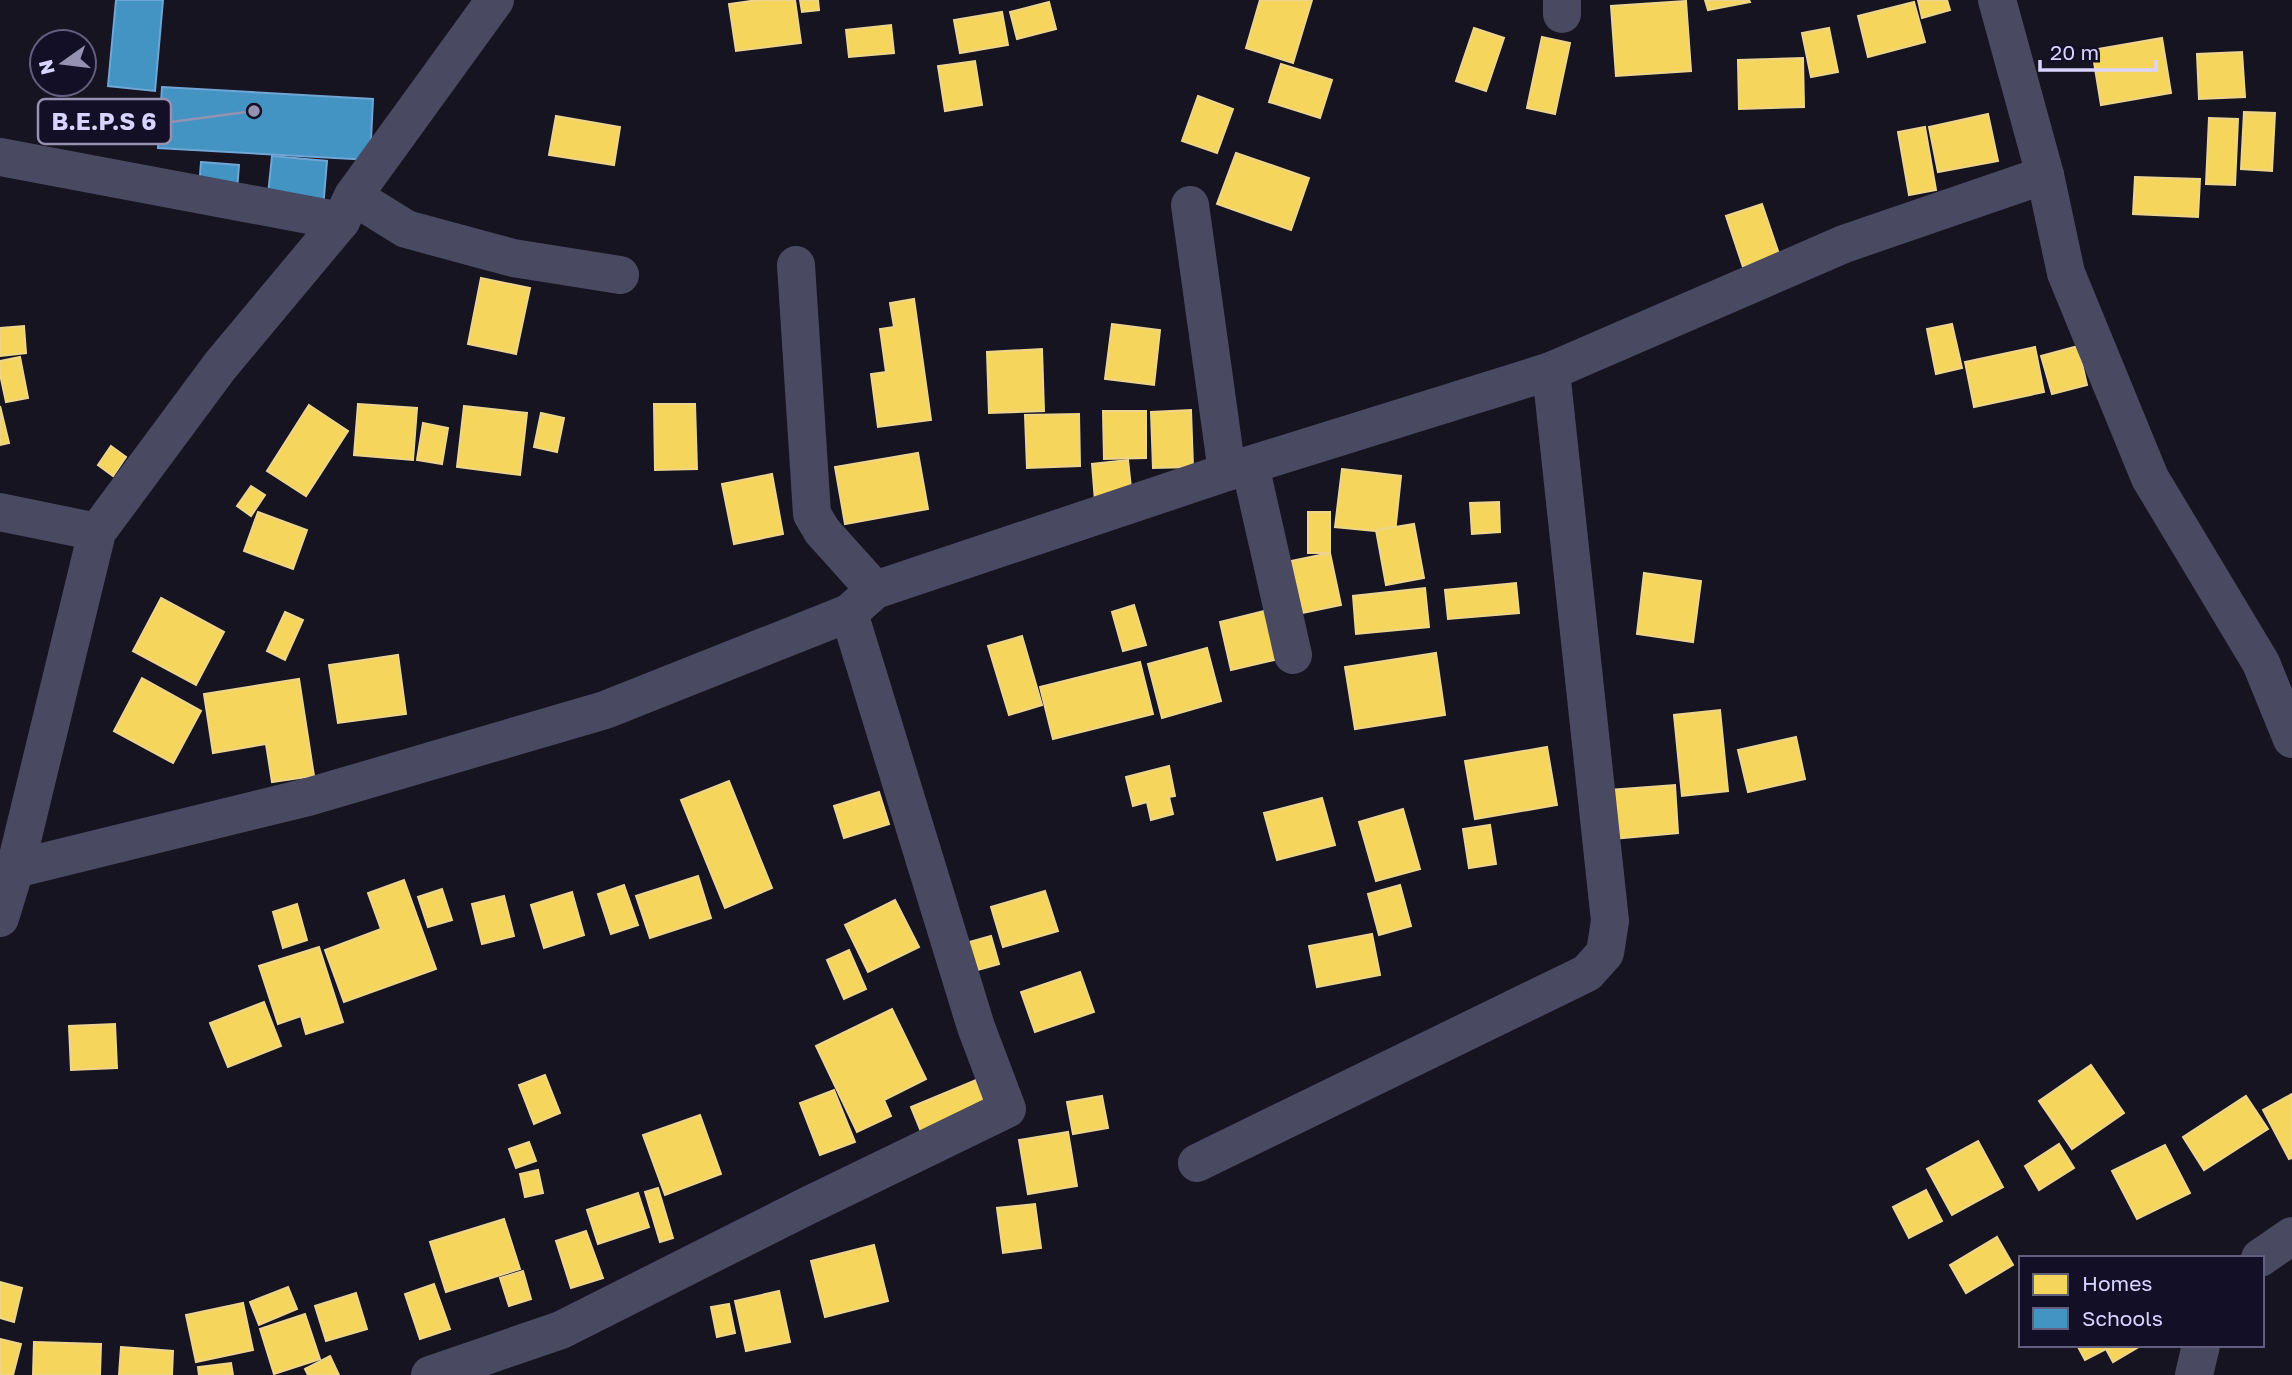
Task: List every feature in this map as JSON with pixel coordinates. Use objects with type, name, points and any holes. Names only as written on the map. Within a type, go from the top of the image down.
[{"type":"street","points":[[0,918],[15,869],[96,532],[220,366],[347,208],[495,0]]},
{"type":"street","points":[[1997,0],[2045,175],[2066,273],[2150,478],[2261,663],[2292,739]]},
{"type":"street","points":[[0,157],[347,208],[406,229],[513,258],[620,275]]},
{"type":"street","points":[[15,869],[308,797],[605,710],[862,602],[1238,468],[1551,371],[1844,244],[2045,175]]},
{"type":"street","points":[[1190,205],[1238,468],[1293,655]]},
{"type":"street","points":[[430,1375],[561,1330],[1006,1109],[976,1027],[862,602],[811,514],[796,265]]},
{"type":"street","points":[[1197,1163],[1587,973],[1605,953],[1610,921],[1551,371]]},
{"type":"street","points":[[0,512],[96,532]]},
{"type":"street","points":[[2263,1256],[2292,1236]]},
{"type":"street","points":[[2194,1375],[2201,1347]]},
{"type":"building: Homes","points":[[758,0],[795,0],[801,43],[736,51],[729,4]]},
{"type":"building: Homes","points":[[800,0],[818,0],[819,10],[802,12]]},
{"type":"building: Homes","points":[[1260,0],[1312,0],[1293,63],[1246,48]]},
{"type":"building: Homes","points":[[1705,0],[1749,0],[1750,2],[1708,10]]},
{"type":"building: Homes","points":[[1918,0],[1947,0],[1950,10],[1922,18]]},
{"type":"building: Homes","points":[[1686,1],[1691,71],[1616,76],[1611,6]]},
{"type":"building: Homes","points":[[1049,2],[1056,29],[1017,39],[1010,12]]},
{"type":"building: Homes","points":[[1914,2],[1925,42],[1868,57],[1858,16]]},
{"type":"building: Homes","points":[[1002,12],[1008,45],[960,53],[954,20]]},
{"type":"building: Homes","points":[[891,25],[894,53],[849,57],[846,30]]},
{"type":"building: Homes","points":[[1474,28],[1504,38],[1486,91],[1456,81]]},
{"type":"building: Homes","points":[[1829,28],[1838,72],[1811,77],[1802,33]]},
{"type":"building: Homes","points":[[1542,37],[1570,43],[1555,114],[1527,108]]},
{"type":"building: Homes","points":[[2162,38],[2171,93],[2101,105],[2092,50]]},
{"type":"building: Homes","points":[[2242,52],[2245,97],[2199,99],[2197,54]]},
{"type":"building: Homes","points":[[1803,58],[1804,107],[1739,109],[1738,60]]},
{"type":"building: Homes","points":[[975,61],[982,105],[945,111],[938,66]]},
{"type":"building: Homes","points":[[1281,64],[1332,80],[1320,118],[1269,102]]},
{"type":"building: Homes","points":[[1198,96],[1233,109],[1217,153],[1182,141]]},
{"type":"building: Homes","points":[[2244,112],[2275,113],[2272,171],[2241,169]]},
{"type":"building: Homes","points":[[1988,114],[1998,161],[1938,172],[1929,127]]},
{"type":"building: Homes","points":[[556,116],[620,127],[614,165],[549,155]]},
{"type":"building: Homes","points":[[2209,118],[2238,119],[2235,185],[2206,184]]},
{"type":"building: Homes","points":[[1925,127],[1936,190],[1909,195],[1898,132]]},
{"type":"building: Homes","points":[[1236,153],[1309,178],[1291,230],[1217,204]]},
{"type":"building: Homes","points":[[2135,177],[2200,179],[2198,217],[2133,214]]},
{"type":"building: Homes","points":[[1762,204],[1779,254],[1743,267],[1726,216]]},
{"type":"building: Homes","points":[[481,278],[530,288],[516,354],[468,344]]},
{"type":"building: Homes","points":[[914,299],[931,420],[878,427],[871,374],[886,372],[880,329],[894,327],[890,303]]},
{"type":"building: Homes","points":[[1112,324],[1160,330],[1154,385],[1105,379]]},
{"type":"building: Homes","points":[[1952,324],[1962,368],[1936,374],[1927,329]]},
{"type":"building: Homes","points":[[24,326],[26,353],[0,356],[0,328]]},
{"type":"building: Homes","points":[[2078,346],[2087,385],[2052,394],[2041,356]]},
{"type":"building: Homes","points":[[2035,347],[2044,392],[1974,407],[1965,362]]},
{"type":"building: Homes","points":[[1042,349],[1044,411],[989,413],[987,352]]},
{"type":"building: Homes","points":[[20,357],[28,398],[6,402],[0,361]]},
{"type":"building: Homes","points":[[358,404],[417,408],[413,460],[354,455]]},
{"type":"building: Homes","points":[[654,404],[695,404],[697,469],[655,470]]},
{"type":"building: Homes","points":[[309,405],[348,431],[306,496],[267,471]]},
{"type":"building: Homes","points":[[0,406],[9,443],[0,445]]},
{"type":"building: Homes","points":[[464,406],[527,413],[520,475],[457,467]]},
{"type":"building: Homes","points":[[1191,410],[1193,467],[1153,468],[1151,412]]},
{"type":"building: Homes","points":[[1103,411],[1146,411],[1146,458],[1104,459]]},
{"type":"building: Homes","points":[[541,413],[564,418],[557,452],[534,447]]},
{"type":"building: Homes","points":[[1079,414],[1080,466],[1027,468],[1025,415]]},
{"type":"building: Homes","points":[[423,423],[448,428],[442,464],[417,460]]},
{"type":"building: Homes","points":[[111,446],[126,457],[113,476],[98,465]]},
{"type":"building: Homes","points":[[918,453],[928,509],[845,524],[835,467]]},
{"type":"building: Homes","points":[[1128,460],[1132,497],[1095,501],[1092,464]]},
{"type":"building: Homes","points":[[1342,469],[1401,476],[1395,533],[1335,527]]},
{"type":"building: Homes","points":[[772,474],[783,534],[734,544],[722,484]]},
{"type":"building: Homes","points":[[251,486],[265,495],[251,516],[237,506]]},
{"type":"building: Homes","points":[[1499,502],[1500,532],[1472,534],[1470,503]]},
{"type":"building: Homes","points":[[258,512],[307,530],[293,569],[244,551]]},
{"type":"building: Homes","points":[[1308,512],[1330,512],[1330,553],[1308,553]]},
{"type":"building: Homes","points":[[1414,524],[1424,578],[1386,585],[1376,530]]},
{"type":"building: Homes","points":[[1330,553],[1341,605],[1302,613],[1291,561]]},
{"type":"building: Homes","points":[[1644,573],[1701,581],[1693,642],[1637,634]]},
{"type":"building: Homes","points":[[1516,583],[1519,613],[1448,619],[1445,590]]},
{"type":"building: Homes","points":[[1425,588],[1429,627],[1356,634],[1353,596]]},
{"type":"building: Homes","points":[[161,598],[224,632],[196,685],[133,651]]},
{"type":"building: Homes","points":[[1134,605],[1146,645],[1123,651],[1112,612]]},
{"type":"building: Homes","points":[[1272,609],[1283,658],[1231,670],[1220,622]]},
{"type":"building: Homes","points":[[285,612],[303,620],[285,660],[267,651]]},
{"type":"building: Homes","points":[[1022,636],[1042,705],[1009,715],[988,646]]},
{"type":"building: Homes","points":[[1207,648],[1221,701],[1162,718],[1148,664]]},
{"type":"building: Homes","points":[[1436,653],[1445,715],[1355,729],[1345,667]]},
{"type":"building: Homes","points":[[398,655],[406,714],[338,723],[329,665]]},
{"type":"building: Homes","points":[[1140,662],[1153,714],[1053,739],[1040,687]]},
{"type":"building: Homes","points":[[142,678],[201,711],[173,763],[114,731]]},
{"type":"building: Homes","points":[[299,679],[314,776],[272,782],[266,744],[213,753],[204,694]]},
{"type":"building: Homes","points":[[1720,710],[1728,791],[1682,796],[1674,715]]},
{"type":"building: Homes","points":[[1796,737],[1805,779],[1748,792],[1738,750]]},
{"type":"building: Homes","points":[[1547,747],[1557,805],[1475,819],[1465,761]]},
{"type":"building: Homes","points":[[1169,766],[1175,796],[1169,797],[1173,814],[1151,820],[1147,802],[1133,806],[1126,777]]},
{"type":"building: Homes","points":[[729,781],[772,888],[725,908],[681,800]]},
{"type":"building: Homes","points":[[1675,785],[1678,833],[1613,839],[1609,790]]},
{"type":"building: Homes","points":[[879,792],[889,824],[844,838],[834,806]]},
{"type":"building: Homes","points":[[1322,798],[1335,845],[1277,860],[1264,813]]},
{"type":"building: Homes","points":[[1403,809],[1420,869],[1376,881],[1359,822]]},
{"type":"building: Homes","points":[[1490,825],[1496,864],[1469,868],[1463,829]]},
{"type":"building: Homes","points":[[698,876],[711,918],[650,938],[636,896]]},
{"type":"building: Homes","points":[[404,880],[436,969],[344,1002],[325,950],[381,929],[368,893]]},
{"type":"building: Homes","points":[[624,885],[638,925],[611,934],[598,894]]},
{"type":"building: Homes","points":[[1400,885],[1411,926],[1379,935],[1368,894]]},
{"type":"building: Homes","points":[[442,889],[452,920],[428,927],[418,897]]},
{"type":"building: Homes","points":[[1045,891],[1058,931],[1003,947],[991,907]]},
{"type":"building: Homes","points":[[572,892],[584,935],[544,948],[531,905]]},
{"type":"building: Homes","points":[[504,896],[514,936],[482,944],[472,904]]},
{"type":"building: Homes","points":[[895,900],[919,947],[868,972],[845,925]]},
{"type":"building: Homes","points":[[297,904],[307,940],[283,948],[273,912]]},
{"type":"building: Homes","points":[[1372,934],[1380,975],[1317,987],[1309,946]]},
{"type":"building: Homes","points":[[991,936],[999,964],[974,971],[966,943]]},
{"type":"building: Homes","points":[[319,947],[343,1022],[306,1034],[301,1016],[278,1024],[259,966]]},
{"type":"building: Homes","points":[[849,950],[866,989],[844,999],[827,960]]},
{"type":"building: Homes","points":[[1080,972],[1094,1012],[1035,1032],[1021,992]]},
{"type":"building: Homes","points":[[264,1002],[281,1046],[228,1067],[210,1023]]},
{"type":"building: Homes","points":[[892,1009],[926,1079],[884,1100],[891,1116],[857,1132],[816,1046]]},
{"type":"building: Homes","points":[[115,1024],[117,1068],[71,1070],[69,1026]]},
{"type":"building: Homes","points":[[2091,1065],[2124,1113],[2072,1149],[2039,1101]]},
{"type":"building: Homes","points":[[545,1075],[560,1113],[534,1124],[519,1085]]},
{"type":"building: Homes","points":[[976,1080],[987,1106],[922,1134],[911,1107]]},
{"type":"building: Homes","points":[[834,1090],[855,1142],[820,1155],[800,1103]]},
{"type":"building: Homes","points":[[2292,1094],[2292,1158],[2289,1159],[2263,1110]]},
{"type":"building: Homes","points":[[1102,1096],[1108,1128],[1073,1134],[1067,1102]]},
{"type":"building: Homes","points":[[2246,1096],[2268,1129],[2204,1170],[2183,1137]]},
{"type":"building: Homes","points":[[700,1115],[721,1174],[665,1195],[643,1135]]},
{"type":"building: Homes","points":[[1068,1132],[1077,1186],[1028,1194],[1019,1140]]},
{"type":"building: Homes","points":[[1978,1141],[2003,1187],[1952,1215],[1927,1169]]},
{"type":"building: Homes","points":[[529,1142],[536,1161],[516,1168],[509,1149]]},
{"type":"building: Homes","points":[[2059,1144],[2074,1168],[2039,1190],[2025,1166]]},
{"type":"building: Homes","points":[[2165,1145],[2190,1193],[2137,1219],[2112,1171]]},
{"type":"building: Homes","points":[[538,1170],[543,1193],[525,1197],[520,1174]]},
{"type":"building: Homes","points":[[658,1188],[673,1238],[660,1242],[645,1192]]},
{"type":"building: Homes","points":[[1926,1190],[1942,1221],[1909,1238],[1893,1207]]},
{"type":"building: Homes","points":[[638,1193],[649,1227],[598,1244],[587,1210]]},
{"type":"building: Homes","points":[[1035,1204],[1041,1248],[1003,1253],[997,1208]]},
{"type":"building: Homes","points":[[504,1219],[520,1269],[446,1292],[430,1242]]},
{"type":"building: Homes","points":[[586,1231],[603,1278],[571,1288],[556,1241]]},
{"type":"building: Homes","points":[[1997,1237],[2013,1265],[1966,1293],[1950,1265]]},
{"type":"building: Homes","points":[[874,1245],[888,1301],[825,1317],[811,1261]]},
{"type":"building: Homes","points":[[523,1271],[531,1299],[509,1306],[500,1278]]},
{"type":"building: Homes","points":[[0,1282],[22,1288],[14,1322],[0,1318]]},
{"type":"building: Homes","points":[[434,1284],[450,1329],[420,1339],[405,1294]]},
{"type":"building: Homes","points":[[288,1287],[297,1309],[259,1325],[250,1302]]},
{"type":"building: Homes","points":[[779,1291],[790,1342],[746,1351],[735,1301]]},
{"type":"building: Homes","points":[[356,1293],[367,1329],[326,1341],[315,1306]]},
{"type":"building: Homes","points":[[243,1303],[253,1350],[196,1362],[186,1315]]},
{"type":"building: Homes","points":[[729,1304],[735,1333],[717,1337],[711,1307]]},
{"type":"building: Homes","points":[[305,1314],[320,1359],[274,1374],[260,1329]]},
{"type":"building: Homes","points":[[0,1339],[21,1344],[13,1375],[0,1375]]},
{"type":"building: Homes","points":[[34,1342],[101,1344],[100,1375],[33,1375]]},
{"type":"building: Homes","points":[[121,1347],[173,1351],[172,1375],[119,1375]]},
{"type":"building: Homes","points":[[2078,1347],[2139,1347],[2113,1362],[2106,1349],[2085,1360]]},
{"type":"building: Homes","points":[[330,1356],[339,1375],[308,1375],[305,1369]]},
{"type":"building: Homes","points":[[231,1363],[233,1375],[199,1375],[198,1367]]},
{"type":"building: Schools","points":[[116,0],[163,0],[155,91],[108,86]]},
{"type":"building: Schools","points":[[162,87],[373,99],[370,160],[158,148]]},
{"type":"building: Schools","points":[[272,156],[327,161],[323,209],[267,204]]},
{"type":"building: Schools","points":[[201,162],[239,165],[237,191],[199,188]]},
{"type":"place","name":"B.E.P.S 6","points":[[254,111]]}]
